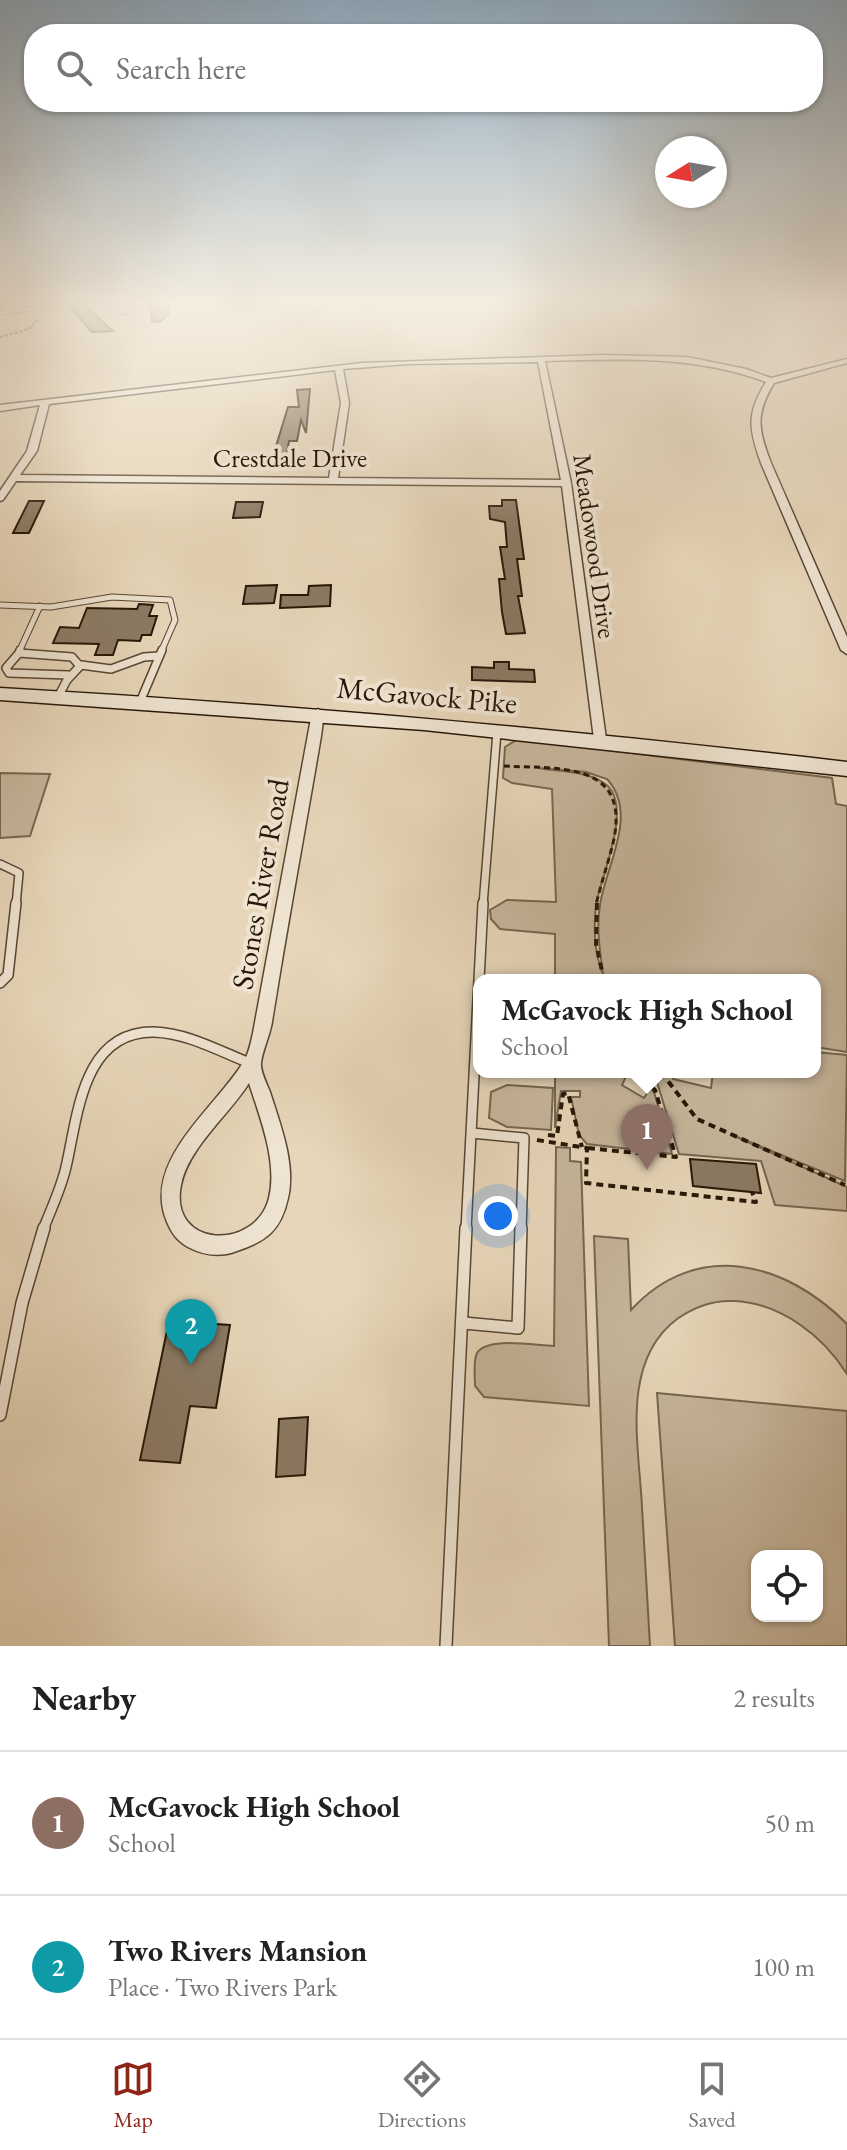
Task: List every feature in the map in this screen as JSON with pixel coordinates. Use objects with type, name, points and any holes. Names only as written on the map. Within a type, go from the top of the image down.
[{"type":"main road","name":"McGavock Pike","points":[[0,694],[318,713],[600,739],[847,769]]},
{"type":"street","points":[[0,408],[265,377]]},
{"type":"street","points":[[333,481],[345,403],[341,377]]},
{"type":"street","name":"Meadowood Drive","points":[[545,377],[566,483],[600,739]]},
{"type":"street","points":[[761,377],[771,381],[787,377]]},
{"type":"street","points":[[771,381],[754,407],[756,434],[847,650]]},
{"type":"street","points":[[0,498],[32,451],[45,403]]},
{"type":"street","name":"Crestdale Drive","points":[[15,478],[566,483]]},
{"type":"street","name":"Stones River Road","points":[[252,1064],[318,713]]},
{"type":"street","points":[[252,1064],[282,1165],[283,1188],[275,1211],[260,1230],[239,1243],[215,1247],[194,1241],[178,1226],[170,1206],[171,1182],[180,1161],[252,1064]]},
{"type":"lane","points":[[0,605],[82,604],[112,597],[170,600],[175,620],[140,702]]},
{"type":"lane","points":[[40,606],[19,653],[6,668],[9,673],[68,675]]},
{"type":"lane","points":[[19,653],[72,657],[79,665]]},
{"type":"lane","points":[[58,697],[68,675],[79,665],[122,667],[141,655],[159,656]]},
{"type":"lane","points":[[481,974],[497,730]]},
{"type":"lane","points":[[0,864],[19,873],[8,975],[0,983]]},
{"type":"lane","points":[[0,1415],[20,1312],[40,1237],[66,1167],[75,1109],[90,1075],[108,1050],[123,1038],[165,1033],[252,1064]]},
{"type":"lane","points":[[446,1646],[475,1078]]},
{"type":"lane","points":[[464,1323],[518,1328],[524,1138],[472,1133]]},
{"type":"path","points":[[493,766],[586,775],[604,782],[615,795],[618,811],[614,837],[596,912],[596,936],[603,974]]},
{"type":"path","points":[[666,1078],[697,1119],[845,1185]]},
{"type":"path","points":[[524,1138],[676,1157],[655,1090],[648,1084]]},
{"type":"path","points":[[548,1135],[557,1136],[563,1094],[568,1093],[585,1147],[586,1183],[756,1202],[752,1192]]},
{"type":"shaded area","points":[[518,739],[832,778],[836,804],[847,806],[847,1052],[821,1048],[821,974],[603,974],[555,974],[555,934],[500,929],[491,919],[490,910],[507,900],[556,902],[552,789],[512,783],[503,778],[505,747]],"holes":[[[538,768],[586,772],[607,779],[616,793],[620,808],[618,840],[599,914],[603,974],[595,918],[617,821],[613,792],[604,783],[589,776]]]},
{"type":"shaded area","points":[[0,773],[50,774],[30,836],[0,838]]},
{"type":"shaded area","points":[[821,1053],[847,1055],[845,1181],[730,1134],[847,1187],[847,1211],[775,1205],[761,1161],[679,1154],[657,1082],[652,1078],[673,1078],[711,1088],[712,1078],[821,1078]]},
{"type":"shaded area","points":[[555,1078],[625,1078],[622,1085],[644,1098],[650,1089],[654,1092],[672,1154],[587,1144],[579,1135],[571,1097],[580,1097],[580,1091],[561,1091],[555,1128]]},
{"type":"shaded area","points":[[507,1085],[553,1088],[551,1130],[507,1127],[489,1118],[491,1092]]},
{"type":"shaded area","points":[[556,1147],[570,1148],[570,1161],[581,1162],[589,1406],[484,1397],[475,1386],[476,1356],[483,1348],[502,1343],[554,1346]]},
{"type":"shaded area","points":[[594,1236],[628,1239],[631,1310],[656,1288],[683,1273],[712,1267],[740,1267],[769,1273],[796,1285],[823,1302],[847,1324],[847,1374],[826,1347],[799,1324],[751,1303],[727,1301],[704,1305],[677,1319],[659,1337],[647,1358],[637,1406],[650,1646],[609,1646]]},
{"type":"shaded area","points":[[657,1393],[847,1411],[847,1646],[675,1646]]},
{"type":"building","points":[[310,389],[306,433],[301,420],[297,441],[289,441],[285,466],[270,466],[288,407],[299,407],[297,390]]},
{"type":"building","points":[[502,500],[516,500],[524,559],[517,559],[522,596],[518,596],[525,633],[506,634],[502,612],[499,579],[505,579],[500,547],[507,547],[505,522],[490,519],[489,506],[502,506]]},
{"type":"building","points":[[29,501],[44,501],[29,533],[13,533]]},
{"type":"building","points":[[236,502],[263,502],[260,517],[233,518]]},
{"type":"building","points":[[277,585],[274,603],[243,604],[246,586]]},
{"type":"building","points":[[331,585],[330,606],[280,608],[281,595],[308,595],[309,586]]},
{"type":"building","points":[[139,604],[153,605],[149,616],[157,616],[151,635],[142,635],[140,641],[118,640],[113,655],[95,655],[99,644],[53,643],[60,627],[79,628],[87,608],[137,609]]},
{"type":"building","points":[[494,662],[509,662],[509,669],[534,670],[535,682],[472,680],[472,667],[494,668]]},
{"type":"building","points":[[690,1159],[756,1164],[761,1193],[693,1186]]},
{"type":"building","points":[[169,1321],[230,1325],[216,1408],[190,1406],[180,1463],[140,1460]]},
{"type":"building","points":[[308,1417],[305,1475],[276,1477],[279,1419]]},
{"type":"place","name":"McGavock High School","points":[[647,1170]]},
{"type":"place","name":"Two Rivers Mansion","points":[[191,1365]]}]
